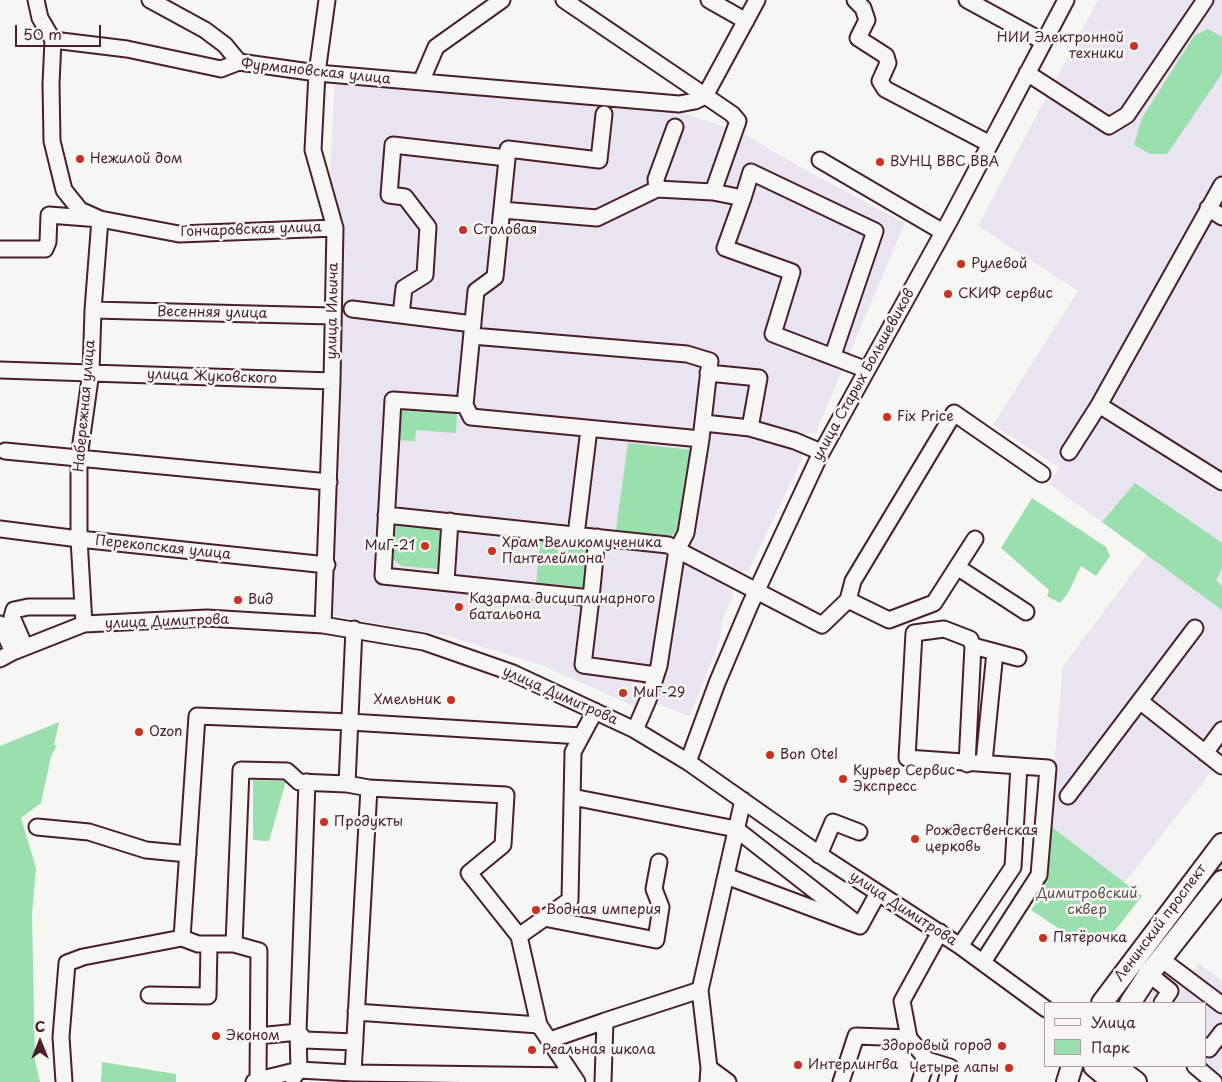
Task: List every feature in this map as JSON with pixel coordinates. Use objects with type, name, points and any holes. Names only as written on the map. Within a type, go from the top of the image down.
[{"type":"main road","name":"Ленинский проспект","points":[[1103,1002],[1222,844]]},
{"type":"main road","name":"Ленинский проспект","points":[[1131,1002],[1155,966],[1222,881]]},
{"type":"main road","points":[[1067,1082],[1072,1067]]},
{"type":"main road","points":[[1116,1067],[1136,1082]]},
{"type":"main road","points":[[1093,1070],[1114,1082]]},
{"type":"street","points":[[36,0],[40,18],[53,40],[51,84],[52,141],[64,190],[80,210],[100,219]]},
{"type":"street","points":[[150,0],[205,30],[225,45],[239,62]]},
{"type":"street","name":"улица Ильича","points":[[323,625],[332,381],[334,228],[313,150],[317,74],[327,0]]},
{"type":"street","points":[[421,82],[436,47],[502,0]]},
{"type":"street","points":[[564,0],[732,114],[738,121],[713,192]]},
{"type":"street","points":[[709,0],[746,21]]},
{"type":"street","points":[[705,96],[757,0]]},
{"type":"street","points":[[855,0],[863,8],[867,20],[858,38],[886,56],[888,63],[880,81],[885,89],[990,144]]},
{"type":"street","points":[[967,0],[1044,42]]},
{"type":"street","name":"улица Старых Большевиков","points":[[688,762],[717,683],[756,592],[821,452],[943,232],[1066,0]]},
{"type":"street","points":[[1027,74],[1109,126],[1127,115],[1205,0]]},
{"type":"street","name":"Фурмановская улица","points":[[53,40],[127,48],[221,69],[239,62],[317,74],[679,104],[695,101],[705,96]]},
{"type":"street","points":[[604,114],[599,160],[508,149],[495,277],[476,291],[465,405],[471,417],[701,439]]},
{"type":"street","points":[[657,189],[656,179],[675,127]]},
{"type":"street","points":[[401,316],[404,288],[425,275],[428,227],[405,197],[389,195],[393,145],[507,158]]},
{"type":"street","points":[[820,160],[943,232]]},
{"type":"street","points":[[833,355],[875,231],[751,172],[725,248],[792,272],[773,334],[833,355],[867,370]]},
{"type":"street","points":[[1069,452],[1099,405],[1222,185]]},
{"type":"street","points":[[502,210],[597,218],[657,189],[713,192],[743,198]]},
{"type":"street","points":[[1208,208],[1222,217]]},
{"type":"street","name":"Гончаровская улица","points":[[0,249],[45,249],[48,242],[49,214],[100,219],[179,234],[334,228]]},
{"type":"street","name":"Набережная улица","points":[[84,624],[79,539],[79,457],[91,372],[92,310],[100,219]]},
{"type":"street","points":[[352,309],[401,316],[472,330],[687,354],[710,361],[704,423],[686,533],[677,550],[656,675],[635,730]]},
{"type":"street","name":"Весенняя улица","points":[[92,310],[332,316]]},
{"type":"street","name":"улица Жуковского","points":[[0,370],[332,381]]},
{"type":"street","points":[[708,373],[759,378],[750,428]]},
{"type":"street","points":[[465,405],[392,400],[383,576],[591,598]]},
{"type":"street","points":[[1099,405],[1222,482]]},
{"type":"street","points":[[386,515],[668,545],[822,625],[848,600],[853,581],[954,413],[1042,474]]},
{"type":"street","points":[[704,423],[750,428],[795,441],[821,452]]},
{"type":"street","points":[[576,535],[589,429]]},
{"type":"street","points":[[5,451],[329,482]]},
{"type":"street","points":[[446,582],[450,521]]},
{"type":"street","name":"Перекопская улица","points":[[0,529],[326,565]]},
{"type":"street","points":[[596,537],[583,665],[656,675]]},
{"type":"street","points":[[848,600],[889,620],[934,603],[975,539]]},
{"type":"street","points":[[957,567],[1026,612]]},
{"type":"street","points":[[13,653],[12,617],[14,610],[20,607],[83,607]]},
{"type":"street","name":"улица Димитрова","points":[[13,653],[84,624],[207,618],[323,625],[424,642],[513,673],[635,730],[688,762],[878,894],[940,932],[1044,1008]]},
{"type":"street","points":[[0,624],[13,653]]},
{"type":"street","points":[[1068,796],[1141,702],[1195,628]]},
{"type":"street","points":[[347,784],[354,629]]},
{"type":"street","points":[[967,764],[973,646],[970,639],[944,629],[914,633],[906,758],[967,764],[984,762],[1048,768],[1039,875],[983,962]]},
{"type":"street","points":[[973,646],[1018,658]]},
{"type":"street","points":[[984,762],[995,652]]},
{"type":"street","points":[[1141,702],[1222,766]]},
{"type":"street","points":[[519,936],[570,900],[573,752],[595,711]]},
{"type":"street","points":[[182,938],[197,716],[350,722],[581,736]]},
{"type":"street","points":[[1205,753],[1222,730]]},
{"type":"street","points":[[960,946],[1013,867],[1019,766]]},
{"type":"street","points":[[234,944],[241,770],[287,771],[299,782],[347,784],[368,788],[506,795],[503,845],[469,873],[519,936],[539,1024],[575,1079]]},
{"type":"street","points":[[288,1082],[299,1070],[298,1032],[308,782]]},
{"type":"street","points":[[353,1073],[368,788]]},
{"type":"street","points":[[572,797],[736,829],[860,926]]},
{"type":"street","points":[[728,1082],[709,1075],[700,990],[743,800]]},
{"type":"street","points":[[819,854],[833,822],[859,832]]},
{"type":"street","points":[[37,826],[89,832],[146,850],[188,854]]},
{"type":"street","points":[[544,918],[656,940],[662,907],[654,890],[659,862]]},
{"type":"street","points":[[726,876],[860,926]]},
{"type":"street","points":[[860,926],[878,894]]},
{"type":"street","points":[[940,932],[902,1001],[909,1038],[927,1060],[950,1067],[946,1082]]},
{"type":"street","points":[[64,1082],[61,1037],[67,963],[82,957],[182,938],[198,944],[234,944],[259,951],[256,1081],[299,1070],[575,1079]]},
{"type":"street","points":[[148,995],[208,996],[208,944]]},
{"type":"street","points":[[1155,966],[1170,991],[1163,1002]]},
{"type":"street","points":[[1155,966],[1222,1005]]},
{"type":"street","points":[[550,1040],[700,990]]},
{"type":"street","points":[[356,1012],[539,1024]]},
{"type":"street","points":[[602,1082],[605,1021]]},
{"type":"street","points":[[258,1036],[298,1032]]},
{"type":"street","points":[[298,1032],[305,1040],[355,1042]]},
{"type":"street","points":[[1207,1047],[1209,1049],[1222,1032]]},
{"type":"street","points":[[840,1082],[856,1036],[909,1038]]},
{"type":"street","points":[[920,1082],[927,1060]]},
{"type":"street","points":[[1196,1067],[1214,1082]]},
{"type":"shaded area","points":[[1098,0],[1222,0],[1222,758],[1124,883],[1049,825],[1063,666],[1147,554],[1049,484],[1059,467],[993,425],[1078,291],[978,226]]},
{"type":"shaded area","points":[[335,82],[669,108],[742,133],[802,168],[905,223],[816,432],[799,435],[794,447],[803,457],[749,570],[737,572],[730,586],[733,596],[723,617],[719,642],[690,716],[642,698],[636,707],[544,666],[448,636],[330,615],[343,220],[329,185]]},
{"type":"shaded area","points":[[1199,963],[1222,981],[1222,1066],[1218,1073],[1207,1065],[1207,1002],[1146,1002],[1174,965],[1194,970]]},
{"type":"green space","points":[[1208,29],[1222,37],[1222,72],[1167,154],[1150,154],[1134,145],[1142,118],[1194,36]]},
{"type":"green space","points":[[398,407],[457,411],[456,433],[416,430],[415,441],[396,440]]},
{"type":"green space","points":[[628,443],[691,450],[681,528],[668,538],[617,534]]},
{"type":"green space","points":[[1135,483],[1222,543],[1222,568],[1216,580],[1222,586],[1222,610],[1102,522]]},
{"type":"green space","points":[[1032,498],[1106,547],[1110,556],[1096,576],[1081,566],[1068,593],[1060,603],[1047,596],[1049,590],[1001,548]]},
{"type":"green space","points":[[396,521],[438,525],[444,532],[441,566],[437,569],[402,566],[395,561],[390,553],[391,527]]},
{"type":"green space","points":[[541,534],[591,539],[586,590],[536,585]]},
{"type":"green space","points":[[59,722],[54,745],[57,745],[51,756],[41,803],[21,818],[36,868],[32,915],[35,1061],[40,1082],[0,1082],[0,746]]},
{"type":"green space","points":[[253,780],[286,781],[269,841],[253,840]]},
{"type":"green space","name":"Димитровский сквер","points":[[1049,825],[1142,896],[1106,942],[1082,944],[1031,910],[1044,892]]},
{"type":"green space","points":[[102,1062],[176,1074],[176,1082],[101,1082]]},
{"type":"place","name":"НИИ Электронной техники","points":[[1134,46]]},
{"type":"place","name":"Нежилой дом","points":[[80,159]]},
{"type":"place","name":"ВУНЦ ВВС ВВА","points":[[880,162]]},
{"type":"place","name":"Столовая","points":[[463,230]]},
{"type":"place","name":"Рулевой","points":[[961,264]]},
{"type":"place","name":"СКИФ сервис","points":[[948,294]]},
{"type":"place","name":"Fix Price","points":[[887,417]]},
{"type":"place","name":"МиГ-21","points":[[425,546]]},
{"type":"place","name":"Храм Великомученика Пантелеймона","points":[[492,551]]},
{"type":"place","name":"Вид","points":[[238,600]]},
{"type":"place","name":"Казарма дисциплинарного батальона","points":[[459,607]]},
{"type":"place","name":"МиГ-29","points":[[623,693]]},
{"type":"place","name":"Хмельник","points":[[451,700]]},
{"type":"place","name":"Ozon","points":[[139,732]]},
{"type":"place","name":"Bon Otel","points":[[770,755]]},
{"type":"place","name":"Курьер Сервис Экспресс","points":[[843,779]]},
{"type":"place","name":"Продукты","points":[[324,822]]},
{"type":"place","name":"Рождественская церковь","points":[[915,839]]},
{"type":"place","name":"Водная империя","points":[[536,910]]},
{"type":"place","name":"Пятёрочка","points":[[1043,938]]},
{"type":"place","name":"Эконом","points":[[216,1036]]},
{"type":"place","name":"Здоровый город","points":[[1002,1046]]},
{"type":"place","name":"Реальная школа","points":[[532,1050]]},
{"type":"place","name":"Интерлингва","points":[[798,1065]]},
{"type":"place","name":"Четыре лапы","points":[[1009,1068]]}]
